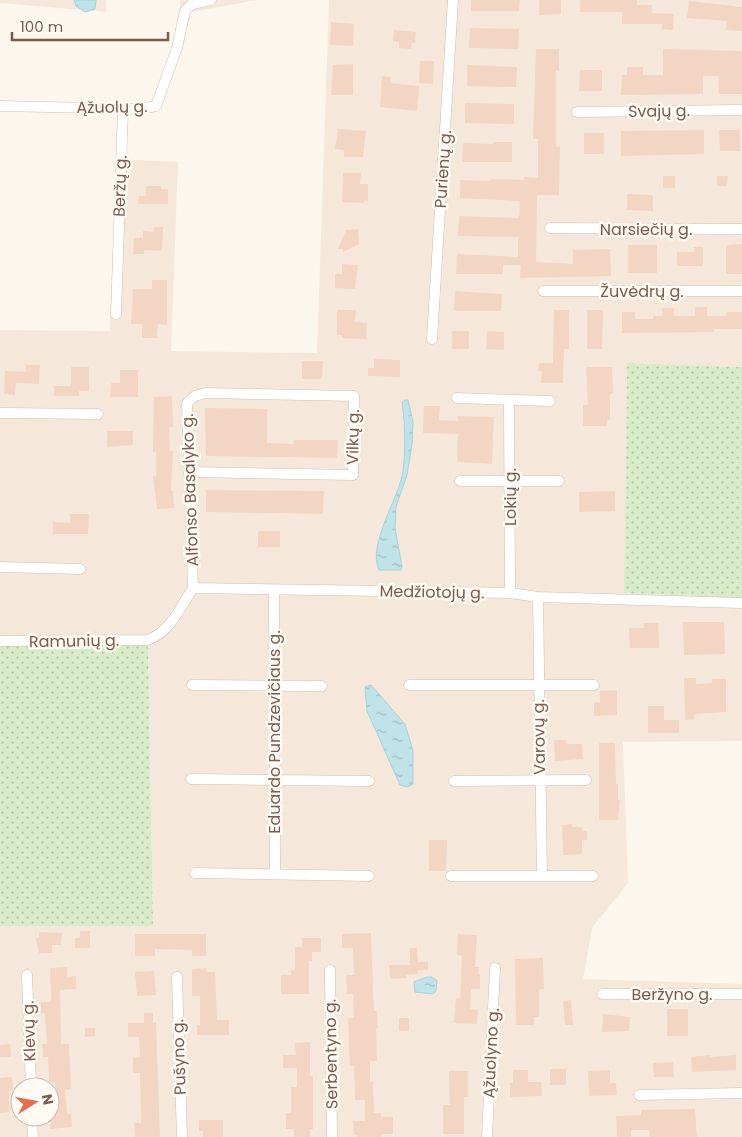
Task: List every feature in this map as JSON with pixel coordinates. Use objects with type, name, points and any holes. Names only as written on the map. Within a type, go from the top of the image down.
[{"type":"street","name":"Ąžuolų g.","points":[[0,106],[123,109],[156,106],[177,48],[185,11],[192,4],[211,0]]},
{"type":"street","name":"Purienų g.","points":[[432,339],[453,0]]},
{"type":"street","name":"Beržų g.","points":[[116,314],[123,109]]},
{"type":"street","name":"Svajų g.","points":[[577,112],[742,110]]},
{"type":"street","name":"Narsiečių g.","points":[[550,228],[742,230]]},
{"type":"street","name":"Žuvėdrų g.","points":[[543,291],[742,291]]},
{"type":"street","name":"Vilkų g.","points":[[189,472],[352,475],[354,396],[205,393],[195,396]]},
{"type":"street","name":"Alfonso Basalyko g.","points":[[193,588],[187,403],[195,396]]},
{"type":"street","points":[[457,398],[550,401]]},
{"type":"street","name":"Lokių g.","points":[[510,400],[510,594]]},
{"type":"street","points":[[0,412],[98,414]]},
{"type":"street","points":[[460,481],[559,481]]},
{"type":"street","points":[[0,567],[80,569]]},
{"type":"street","name":"Medžiotojų g.","points":[[193,588],[510,594],[538,597],[742,603]]},
{"type":"street","name":"Ramunių g.","points":[[0,641],[147,640],[156,637],[166,630],[193,588]]},
{"type":"street","name":"Eduardo Pundzevičiaus g.","points":[[274,590],[275,874]]},
{"type":"street","name":"Varovų g.","points":[[538,597],[542,876]]},
{"type":"street","points":[[192,685],[322,686]]},
{"type":"street","points":[[410,685],[594,685]]},
{"type":"street","points":[[192,779],[368,781]]},
{"type":"street","points":[[454,781],[586,780]]},
{"type":"street","points":[[195,873],[369,876]]},
{"type":"street","points":[[451,876],[593,876]]},
{"type":"street","name":"Ąžuolyno g.","points":[[487,1137],[495,968]]},
{"type":"street","name":"Serbentyno g.","points":[[330,970],[332,1137]]},
{"type":"street","name":"Klevų g.","points":[[27,975],[31,1077]]},
{"type":"street","name":"Pušyno g.","points":[[177,977],[182,1137]]},
{"type":"street","name":"Beržyno g.","points":[[602,994],[742,994]]},
{"type":"street","points":[[639,1096],[742,1093]]},
{"type":"shaded area","points":[[0,0],[106,0],[106,12],[0,3]]},
{"type":"shaded area","points":[[180,0],[257,0],[180,14]]},
{"type":"shaded area","points":[[329,0],[742,0],[742,367],[627,363],[624,593],[742,598],[742,741],[623,742],[628,883],[592,928],[583,979],[742,984],[742,1137],[0,1137],[0,926],[153,925],[148,645],[150,635],[0,641],[0,330],[110,331],[117,159],[178,162],[171,351],[317,353]]},
{"type":"green space","points":[[627,363],[742,367],[742,598],[624,593]]},
{"type":"green space","points":[[0,645],[148,645],[153,926],[0,926]]},
{"type":"water","points":[[74,0],[96,0],[95,9],[85,12],[76,6]]},
{"type":"water","points":[[408,400],[413,422],[407,475],[396,507],[395,528],[402,567],[401,570],[379,570],[376,559],[380,535],[403,471],[405,436],[402,402]]},
{"type":"water","points":[[371,685],[405,724],[413,751],[413,784],[407,787],[400,785],[367,711],[365,687]]},
{"type":"water","points":[[432,977],[437,981],[436,991],[433,994],[415,992],[414,982]]},
{"type":"building","points":[[471,0],[520,0],[519,11],[471,11]]},
{"type":"building","points":[[539,0],[561,0],[561,14],[539,15]]},
{"type":"building","points":[[580,0],[637,0],[637,5],[652,5],[652,13],[674,14],[673,30],[662,29],[662,24],[622,24],[622,12],[580,12]]},
{"type":"building","points":[[689,1],[742,7],[742,31],[726,30],[727,21],[687,18]]},
{"type":"building","points":[[331,22],[354,24],[353,46],[330,45]]},
{"type":"building","points":[[470,28],[519,29],[518,49],[469,48]]},
{"type":"building","points":[[394,30],[416,32],[415,43],[412,43],[411,49],[399,48],[399,42],[393,41]]},
{"type":"building","points":[[536,49],[559,49],[559,71],[556,71],[556,146],[560,147],[559,195],[537,195],[536,262],[573,264],[573,250],[610,249],[611,276],[520,278],[521,265],[503,265],[503,274],[456,274],[457,254],[518,257],[518,237],[458,236],[459,216],[519,218],[520,201],[460,198],[460,180],[491,181],[491,179],[524,180],[524,177],[538,178],[538,139],[533,139]]},
{"type":"building","points":[[663,49],[742,51],[742,94],[719,94],[718,76],[703,76],[703,94],[621,95],[622,75],[627,75],[627,67],[643,67],[643,75],[663,75]]},
{"type":"building","points":[[420,61],[434,61],[433,84],[419,83]]},
{"type":"building","points":[[353,64],[353,95],[331,95],[333,65]]},
{"type":"building","points":[[467,65],[517,67],[516,87],[467,86]]},
{"type":"building","points":[[580,70],[602,70],[602,91],[579,91]]},
{"type":"building","points":[[382,76],[391,77],[390,83],[419,86],[417,111],[380,107]]},
{"type":"building","points":[[465,103],[514,104],[514,124],[465,123]]},
{"type":"building","points":[[338,129],[366,131],[363,157],[344,157],[344,150],[335,149]]},
{"type":"building","points":[[704,130],[704,154],[621,156],[621,131]]},
{"type":"building","points":[[719,130],[740,130],[740,151],[720,151]]},
{"type":"building","points":[[584,133],[604,133],[604,154],[584,154]]},
{"type":"building","points":[[493,142],[512,142],[512,162],[462,162],[463,143],[493,144]]},
{"type":"building","points":[[343,173],[361,173],[360,184],[368,184],[368,201],[364,200],[364,203],[342,202]]},
{"type":"building","points":[[663,176],[675,176],[675,188],[663,188]]},
{"type":"building","points":[[717,176],[728,176],[727,186],[717,186]]},
{"type":"building","points":[[146,186],[161,186],[161,189],[168,189],[168,204],[138,204],[139,196],[146,196]]},
{"type":"building","points":[[627,194],[653,195],[653,211],[627,210]]},
{"type":"building","points":[[154,227],[163,227],[162,251],[144,250],[144,254],[133,254],[134,238],[143,238],[143,231],[154,232]]},
{"type":"building","points":[[358,229],[359,244],[343,252],[343,249],[338,249],[346,230]]},
{"type":"building","points":[[742,244],[742,274],[726,274],[726,245]]},
{"type":"building","points":[[628,245],[657,245],[657,273],[628,273]]},
{"type":"building","points":[[694,247],[703,247],[703,266],[677,266],[677,252],[694,252]]},
{"type":"building","points":[[342,264],[358,265],[355,289],[335,288],[335,274],[342,274]]},
{"type":"building","points":[[152,280],[167,280],[167,325],[158,324],[157,338],[142,338],[142,324],[131,324],[133,289],[152,289]]},
{"type":"building","points":[[455,291],[502,294],[501,311],[454,311]]},
{"type":"building","points":[[695,307],[707,307],[707,316],[726,316],[726,312],[742,312],[742,329],[714,329],[714,332],[622,333],[622,312],[635,312],[635,319],[653,319],[653,316],[662,316],[662,308],[674,308],[674,316],[695,316]]},
{"type":"building","points":[[337,310],[356,310],[355,322],[367,323],[366,339],[342,338],[342,335],[337,335]]},
{"type":"building","points":[[554,310],[569,310],[569,349],[564,349],[563,383],[541,383],[542,371],[538,371],[539,363],[553,363]]},
{"type":"building","points":[[587,310],[603,310],[602,349],[587,349]]},
{"type":"building","points":[[452,331],[469,331],[469,349],[452,349]]},
{"type":"building","points":[[487,331],[504,332],[504,350],[486,349]]},
{"type":"building","points":[[374,359],[400,360],[400,377],[368,376],[368,368],[374,368]]},
{"type":"building","points":[[302,361],[323,361],[322,379],[302,379]]},
{"type":"building","points":[[26,365],[40,365],[39,384],[16,383],[15,395],[4,394],[5,371],[26,372]]},
{"type":"building","points":[[71,367],[89,367],[89,391],[79,391],[79,396],[54,396],[54,386],[71,386]]},
{"type":"building","points":[[586,367],[612,367],[613,394],[610,394],[610,420],[607,420],[607,426],[583,426],[583,405],[588,405]]},
{"type":"building","points":[[120,370],[138,370],[138,397],[110,397],[111,383],[120,383]]},
{"type":"building","points":[[172,396],[173,427],[169,427],[170,451],[173,451],[171,491],[173,491],[174,508],[157,509],[153,476],[156,476],[156,452],[153,452],[154,397]]},
{"type":"building","points":[[424,406],[440,406],[439,420],[458,421],[458,416],[494,417],[492,464],[457,462],[458,434],[423,433]]},
{"type":"building","points":[[205,408],[267,409],[267,443],[293,444],[294,440],[338,440],[337,458],[206,456]]},
{"type":"building","points":[[107,431],[133,431],[133,445],[107,447]]},
{"type":"building","points":[[206,490],[324,491],[323,514],[206,512]]},
{"type":"building","points":[[615,491],[615,511],[579,512],[579,492]]},
{"type":"building","points":[[70,514],[89,514],[88,534],[53,534],[53,522],[70,523]]},
{"type":"building","points":[[258,531],[280,531],[280,547],[258,547]]},
{"type":"building","points":[[683,622],[724,622],[725,654],[684,655]]},
{"type":"building","points":[[644,623],[658,623],[659,648],[630,648],[629,628],[644,628]]},
{"type":"building","points":[[684,678],[696,678],[696,684],[712,683],[712,679],[726,679],[726,712],[694,714],[694,719],[685,720]]},
{"type":"building","points":[[617,690],[617,715],[594,716],[594,703],[600,702],[600,691]]},
{"type":"building","points":[[648,706],[664,706],[664,720],[679,720],[679,733],[648,733]]},
{"type":"building","points":[[554,740],[566,740],[566,744],[582,744],[583,759],[555,761]]},
{"type":"building","points":[[599,743],[615,743],[616,784],[618,784],[618,800],[620,800],[618,820],[599,820]]},
{"type":"building","points":[[572,824],[572,827],[582,827],[582,831],[587,831],[587,840],[582,840],[582,854],[563,855],[562,825]]},
{"type":"building","points":[[429,840],[447,840],[446,871],[429,871]]},
{"type":"building","points":[[80,931],[90,931],[90,948],[75,948],[75,938],[80,938]]},
{"type":"building","points":[[39,932],[62,933],[61,945],[52,945],[52,953],[39,953],[36,938],[39,938]]},
{"type":"building","points":[[371,933],[374,1011],[377,1011],[378,1028],[376,1029],[377,1061],[370,1061],[370,1082],[373,1081],[374,1113],[381,1113],[381,1117],[393,1117],[393,1134],[381,1134],[381,1137],[357,1137],[357,1135],[354,1135],[353,1121],[365,1121],[365,1100],[355,1100],[354,1066],[350,1066],[348,1018],[354,1018],[353,994],[347,994],[346,975],[354,975],[353,948],[342,948],[342,934]]},
{"type":"building","points":[[135,934],[206,934],[206,956],[192,956],[192,950],[155,949],[155,956],[135,956]]},
{"type":"building","points":[[458,934],[477,935],[475,967],[479,967],[480,989],[471,989],[470,1009],[478,1010],[477,1024],[454,1023],[456,998],[460,998],[462,956],[457,955]]},
{"type":"building","points":[[302,938],[321,938],[321,952],[312,952],[312,961],[309,961],[309,994],[281,994],[281,975],[291,975],[291,970],[295,970],[295,947],[302,947]]},
{"type":"building","points":[[410,948],[417,948],[418,962],[428,962],[428,970],[418,970],[418,974],[406,975],[407,978],[390,979],[389,965],[410,965]]},
{"type":"building","points":[[543,958],[544,989],[539,990],[539,1017],[534,1017],[534,1025],[516,1025],[515,959]]},
{"type":"building","points":[[67,967],[67,977],[76,976],[76,989],[60,990],[61,1044],[69,1044],[71,1089],[65,1090],[67,1114],[71,1114],[72,1127],[50,1129],[50,1127],[60,1127],[60,1077],[49,1077],[48,1057],[43,1057],[42,1044],[47,1044],[45,1013],[41,1013],[41,1002],[51,1002],[50,968]]},
{"type":"building","points":[[206,968],[206,972],[215,972],[217,1020],[229,1020],[229,1035],[197,1035],[197,1025],[200,1025],[200,996],[192,996],[192,969]]},
{"type":"building","points":[[154,971],[156,995],[137,996],[135,972]]},
{"type":"building","points":[[571,1000],[573,1025],[565,1025],[563,1001]]},
{"type":"building","points":[[667,1009],[688,1009],[688,1036],[667,1036]]},
{"type":"building","points":[[144,1013],[153,1013],[153,1023],[156,1023],[160,1137],[135,1137],[134,1123],[141,1123],[140,1073],[133,1073],[133,1058],[140,1057],[139,1037],[128,1037],[128,1023],[144,1023]]},
{"type":"building","points":[[603,1014],[630,1017],[629,1031],[602,1032]]},
{"type":"building","points":[[399,1018],[409,1018],[409,1031],[399,1031]]},
{"type":"building","points":[[85,1028],[95,1028],[95,1036],[85,1037]]},
{"type":"building","points":[[310,1042],[310,1076],[313,1076],[313,1129],[310,1129],[310,1137],[294,1137],[294,1129],[286,1129],[286,1113],[291,1113],[291,1087],[297,1087],[297,1068],[283,1068],[283,1055],[296,1055],[295,1043]]},
{"type":"building","points":[[10,1044],[11,1057],[0,1057],[0,1045]]},
{"type":"building","points":[[710,1055],[710,1057],[736,1055],[736,1070],[692,1072],[691,1057]]},
{"type":"building","points":[[673,1062],[674,1077],[654,1077],[653,1063]]},
{"type":"building","points":[[550,1069],[566,1069],[566,1085],[550,1085]]},
{"type":"building","points":[[513,1070],[528,1070],[528,1082],[541,1082],[542,1096],[510,1097],[510,1083],[513,1083]]},
{"type":"building","points":[[610,1070],[610,1083],[616,1083],[617,1095],[589,1096],[588,1071]]},
{"type":"building","points":[[449,1071],[468,1071],[468,1097],[464,1097],[464,1134],[443,1134],[443,1105],[450,1105]]},
{"type":"building","points":[[10,1077],[9,1112],[0,1113],[0,1078]]},
{"type":"building","points":[[695,1109],[697,1137],[650,1137],[649,1130],[631,1130],[631,1137],[617,1137],[616,1116],[641,1115],[641,1110]]},
{"type":"building","points":[[199,1120],[223,1120],[223,1137],[203,1137],[203,1131],[199,1131]]}]
